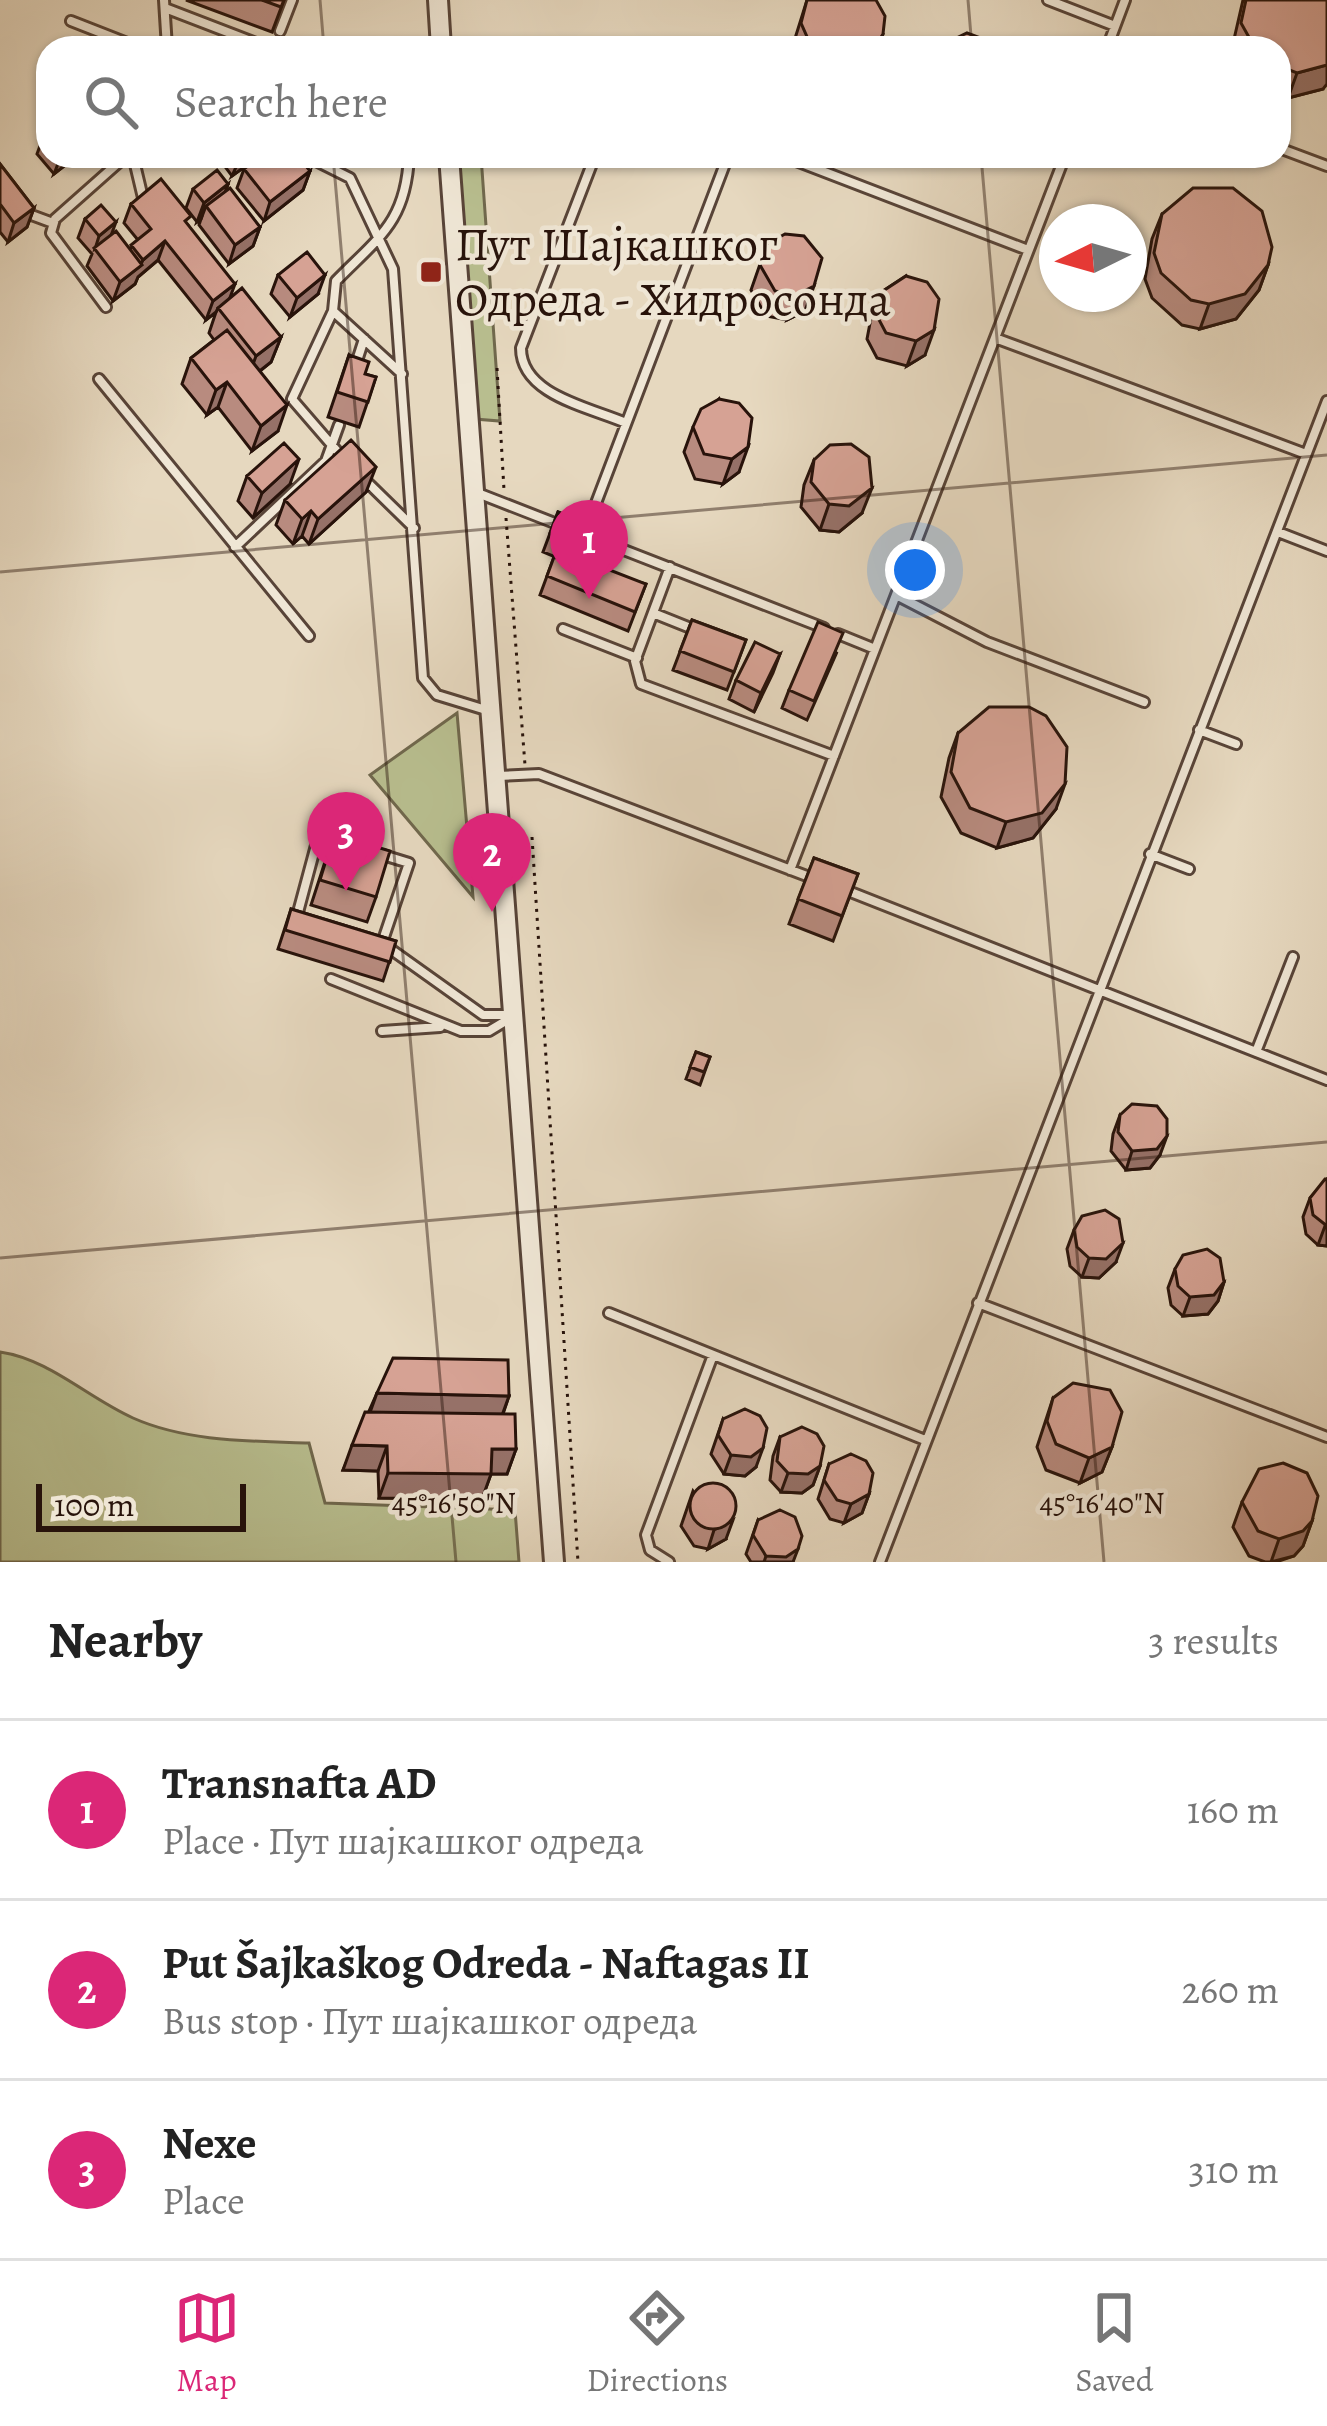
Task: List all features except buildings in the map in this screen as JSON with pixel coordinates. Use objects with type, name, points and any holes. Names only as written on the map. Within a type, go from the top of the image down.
[{"type":"street","points":[[438,0],[440,36]]},
{"type":"street","points":[[449,168],[494,712],[554,1562]]},
{"type":"lane","points":[[280,31],[292,0]]},
{"type":"lane","points":[[1048,0],[1115,26]]},
{"type":"lane","points":[[1111,36],[1125,0]]},
{"type":"lane","points":[[166,36],[165,4],[241,36]]},
{"type":"lane","points":[[71,21],[109,36]]},
{"type":"lane","points":[[1291,152],[1327,166]]},
{"type":"lane","points":[[53,223],[115,168]]},
{"type":"lane","points":[[133,168],[143,199]]},
{"type":"lane","points":[[330,168],[350,178],[362,194],[377,239],[394,269],[423,678],[436,695],[494,712]]},
{"type":"lane","points":[[347,462],[292,399],[333,311],[336,281],[404,205],[408,168]]},
{"type":"lane","points":[[590,168],[521,348],[521,364],[538,385],[626,423]]},
{"type":"lane","points":[[585,532],[723,168]]},
{"type":"lane","points":[[814,168],[1029,250]]},
{"type":"lane","points":[[790,870],[1060,168]]},
{"type":"lane","points":[[13,195],[26,212],[53,223]]},
{"type":"lane","points":[[53,223],[54,241],[106,307]]},
{"type":"lane","points":[[333,311],[402,374]]},
{"type":"lane","points":[[995,338],[1306,454]]},
{"type":"lane","points":[[351,380],[364,339]]},
{"type":"lane","points":[[99,379],[309,636]]},
{"type":"lane","points":[[880,1562],[1327,401]]},
{"type":"lane","points":[[235,547],[326,460],[339,425]]},
{"type":"lane","points":[[361,476],[414,528]]},
{"type":"lane","points":[[475,492],[875,649]]},
{"type":"lane","points":[[390,505],[412,495]]},
{"type":"lane","points":[[1277,532],[1327,550]]},
{"type":"lane","points":[[670,567],[635,673],[650,689],[834,756]]},
{"type":"lane","points":[[896,595],[987,642],[1144,702]]},
{"type":"lane","points":[[653,613],[707,635]]},
{"type":"lane","points":[[563,629],[637,658]]},
{"type":"lane","points":[[1199,730],[1236,744]]},
{"type":"lane","points":[[498,776],[526,773],[790,870],[1327,1080]]},
{"type":"lane","points":[[316,922],[293,915],[319,834],[409,863],[382,943]]},
{"type":"lane","points":[[1150,854],[1190,869]]},
{"type":"lane","points":[[360,936],[382,943],[483,1015],[515,1015]]},
{"type":"lane","points":[[1256,1052],[1293,957]]},
{"type":"lane","points":[[331,979],[461,1030]]},
{"type":"lane","points":[[382,1031],[427,1024],[489,1031],[515,1015]]},
{"type":"lane","points":[[978,1303],[1327,1438]]},
{"type":"lane","points":[[608,1313],[925,1440]]},
{"type":"lane","points":[[670,1562],[650,1550],[646,1535],[713,1355]]},
{"type":"path","points":[[497,368],[526,773]]},
{"type":"path","points":[[532,837],[578,1562]]},
{"type":"green space","points":[[459,168],[482,168],[500,421],[475,419]]},
{"type":"green space","points":[[457,713],[473,897],[370,775]]},
{"type":"green space","points":[[0,1352],[35,1362],[116,1410],[154,1426],[220,1439],[309,1443],[325,1503],[515,1510],[519,1562],[0,1562]]},
{"type":"place","name":"Пут Шајкашког Одреда - Хидросонда","points":[[431,272]]},
{"type":"place","name":"Transnafta AD","points":[[589,599]]},
{"type":"place","name":"Nexe","points":[[346,891]]},
{"type":"place","name":"Put Šajkaškog Odreda - Naftagas II","points":[[492,912]]}]
